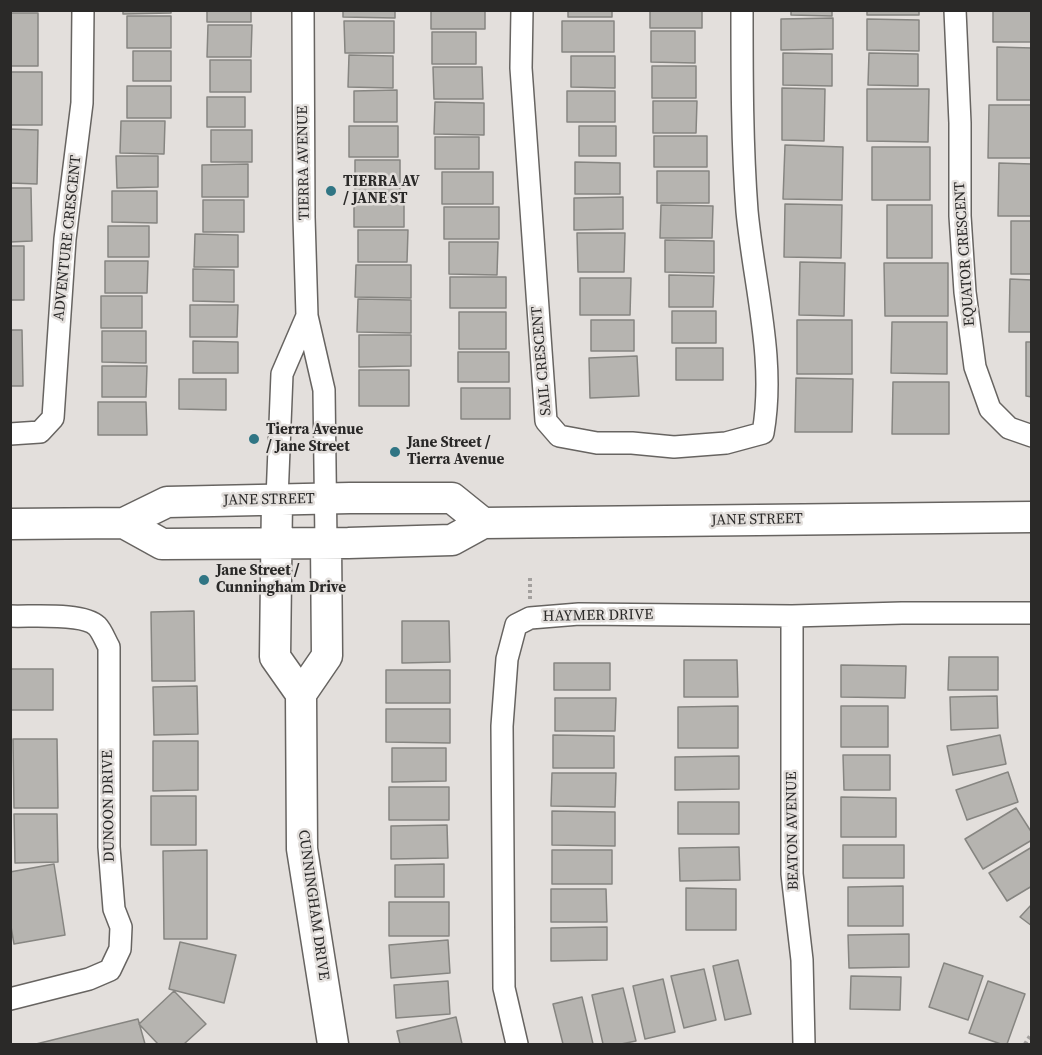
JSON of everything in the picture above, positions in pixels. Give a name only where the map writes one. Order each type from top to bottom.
[{"type":"main road","name":"JANE STREET","points":[[10,524],[124,523],[167,502],[326,498],[452,498],[483,523]]},
{"type":"main road","points":[[277,499],[275,657],[301,694],[327,656],[326,542]]},
{"type":"main road","name":"JANE STREET","points":[[124,523],[162,544],[452,540],[483,523],[1032,517]]},
{"type":"main road","name":"CUNNINGHAM DRIVE","points":[[301,694],[302,849],[333,1044]]},
{"type":"street","name":"ADVENTURE CRESCENT","points":[[10,434],[40,432],[52,418],[65,239],[82,103],[83,10]]},
{"type":"street","name":"TIERRA AVENUE","points":[[303,10],[304,217],[308,316],[324,390],[326,542]]},
{"type":"street","name":"SAIL CRESCENT","points":[[522,10],[521,68],[546,421],[559,436],[597,443],[632,442],[674,447],[726,443],[763,433],[768,408],[767,357],[756,290],[747,211],[742,113],[742,10]]},
{"type":"street","name":"EQUATOR CRESCENT","points":[[955,10],[960,123],[960,216],[975,368],[990,409],[1009,428],[1032,435]]},
{"type":"street","name":"TIERRA AVENUE","points":[[277,499],[282,374],[308,316]]},
{"type":"street","name":"HAYMER DRIVE","points":[[517,1044],[504,988],[502,726],[507,659],[516,625],[530,618],[579,614],[792,616],[1032,613]]},
{"type":"street","name":"DUNOON DRIVE","points":[[10,616],[69,617],[88,621],[96,625],[109,647],[109,847],[114,909],[121,927],[120,949],[110,970],[89,979],[10,999]]},
{"type":"street","name":"BEATON AVENUE","points":[[792,616],[792,874],[802,960],[804,1044]]},
{"type":"path","points":[[1025,1044],[1032,1033]]},
{"type":"building","points":[[123,10],[171,10],[171,13],[123,14]]},
{"type":"building","points":[[207,10],[251,10],[251,22],[207,22]]},
{"type":"building","points":[[343,10],[395,10],[395,18],[343,17]]},
{"type":"building","points":[[431,10],[485,10],[485,29],[431,29]]},
{"type":"building","points":[[568,10],[612,10],[612,17],[568,17]]},
{"type":"building","points":[[650,10],[702,10],[702,28],[650,28]]},
{"type":"building","points":[[791,10],[832,10],[832,16],[791,15]]},
{"type":"building","points":[[867,10],[919,10],[919,15],[867,15]]},
{"type":"building","points":[[993,10],[1032,10],[1032,42],[993,42]]},
{"type":"building","points":[[10,13],[38,13],[38,66],[10,66]]},
{"type":"building","points":[[127,16],[171,16],[171,48],[127,48]]},
{"type":"building","points":[[833,18],[833,49],[781,50],[781,19]]},
{"type":"building","points":[[867,19],[919,20],[919,51],[867,50]]},
{"type":"building","points":[[344,21],[394,21],[394,53],[345,53]]},
{"type":"building","points":[[562,21],[614,21],[614,52],[562,52]]},
{"type":"building","points":[[208,25],[252,25],[251,57],[207,57]]},
{"type":"building","points":[[651,31],[695,31],[695,63],[651,62]]},
{"type":"building","points":[[432,32],[476,32],[476,64],[432,64]]},
{"type":"building","points":[[997,47],[1032,48],[1032,100],[997,100]]},
{"type":"building","points":[[133,51],[171,51],[171,81],[133,81]]},
{"type":"building","points":[[783,53],[832,54],[832,86],[783,85]]},
{"type":"building","points":[[869,53],[918,54],[918,86],[868,85]]},
{"type":"building","points":[[349,55],[393,56],[393,88],[348,87]]},
{"type":"building","points":[[571,56],[615,56],[615,88],[571,87]]},
{"type":"building","points":[[210,60],[251,60],[251,92],[210,92]]},
{"type":"building","points":[[652,66],[696,66],[696,98],[652,98]]},
{"type":"building","points":[[433,67],[482,67],[483,99],[434,99]]},
{"type":"building","points":[[10,72],[42,72],[42,125],[10,125]]},
{"type":"building","points":[[127,86],[171,86],[171,118],[127,118]]},
{"type":"building","points":[[782,88],[825,89],[824,141],[782,140]]},
{"type":"building","points":[[867,89],[929,89],[928,142],[867,141]]},
{"type":"building","points":[[397,90],[397,122],[354,122],[354,91]]},
{"type":"building","points":[[567,91],[615,91],[615,122],[567,122]]},
{"type":"building","points":[[207,97],[245,97],[245,127],[207,127]]},
{"type":"building","points":[[653,101],[697,101],[696,133],[653,133]]},
{"type":"building","points":[[435,102],[484,103],[484,135],[434,134]]},
{"type":"building","points":[[989,105],[1032,105],[1032,158],[988,158]]},
{"type":"building","points":[[121,121],[165,121],[164,154],[120,153]]},
{"type":"building","points":[[349,126],[398,126],[398,157],[349,157]]},
{"type":"building","points":[[579,126],[616,126],[616,156],[579,156]]},
{"type":"building","points":[[10,129],[38,130],[37,184],[10,183]]},
{"type":"building","points":[[211,130],[252,130],[252,162],[211,162]]},
{"type":"building","points":[[654,136],[707,136],[707,167],[654,167]]},
{"type":"building","points":[[435,137],[479,137],[479,169],[435,169]]},
{"type":"building","points":[[785,145],[843,147],[842,200],[783,199]]},
{"type":"building","points":[[872,147],[930,147],[930,200],[872,200]]},
{"type":"building","points":[[116,156],[158,156],[158,187],[117,188]]},
{"type":"building","points":[[355,160],[400,160],[400,192],[355,193]]},
{"type":"building","points":[[575,162],[620,163],[620,194],[575,194]]},
{"type":"building","points":[[999,163],[1032,164],[1032,216],[998,216]]},
{"type":"building","points":[[248,164],[248,197],[202,197],[202,165]]},
{"type":"building","points":[[657,171],[709,171],[709,203],[657,203]]},
{"type":"building","points":[[442,172],[493,172],[493,204],[442,204]]},
{"type":"building","points":[[10,188],[31,188],[32,241],[10,242]]},
{"type":"building","points":[[112,191],[157,191],[157,223],[112,222]]},
{"type":"building","points":[[354,195],[404,195],[404,227],[354,227]]},
{"type":"building","points":[[623,197],[623,229],[574,230],[574,198]]},
{"type":"building","points":[[203,200],[244,200],[244,232],[203,232]]},
{"type":"building","points":[[785,204],[842,205],[841,258],[784,257]]},
{"type":"building","points":[[661,205],[713,206],[712,238],[660,238]]},
{"type":"building","points":[[887,205],[932,205],[932,258],[887,258]]},
{"type":"building","points":[[444,207],[499,207],[499,239],[444,239]]},
{"type":"building","points":[[1011,221],[1032,221],[1032,274],[1011,274]]},
{"type":"building","points":[[108,226],[149,226],[149,257],[108,257]]},
{"type":"building","points":[[358,230],[408,230],[407,262],[358,262]]},
{"type":"building","points":[[577,233],[625,233],[624,272],[578,272]]},
{"type":"building","points":[[195,234],[238,235],[238,267],[194,267]]},
{"type":"building","points":[[665,240],[714,241],[714,273],[665,272]]},
{"type":"building","points":[[449,242],[498,242],[497,275],[449,274]]},
{"type":"building","points":[[10,246],[24,246],[24,300],[10,300]]},
{"type":"building","points":[[105,261],[148,261],[147,293],[105,293]]},
{"type":"building","points":[[800,262],[845,263],[844,316],[799,315]]},
{"type":"building","points":[[884,263],[948,263],[948,316],[885,316]]},
{"type":"building","points":[[356,265],[411,265],[411,298],[355,297]]},
{"type":"building","points":[[193,269],[234,270],[234,302],[193,301]]},
{"type":"building","points":[[669,275],[714,276],[713,307],[669,307]]},
{"type":"building","points":[[450,277],[506,277],[506,308],[450,308]]},
{"type":"building","points":[[580,278],[631,278],[630,315],[580,315]]},
{"type":"building","points":[[1010,279],[1032,280],[1032,332],[1009,332]]},
{"type":"building","points":[[101,296],[142,296],[142,328],[101,328]]},
{"type":"building","points":[[358,299],[411,300],[411,333],[357,332]]},
{"type":"building","points":[[190,305],[238,305],[237,337],[190,337]]},
{"type":"building","points":[[672,311],[716,311],[716,343],[672,343]]},
{"type":"building","points":[[459,312],[506,312],[506,349],[459,349]]},
{"type":"building","points":[[591,320],[634,320],[634,351],[591,351]]},
{"type":"building","points":[[797,320],[852,320],[852,374],[797,374]]},
{"type":"building","points":[[892,322],[947,322],[947,374],[891,373]]},
{"type":"building","points":[[10,330],[22,330],[23,386],[10,386]]},
{"type":"building","points":[[102,331],[146,331],[146,363],[102,362]]},
{"type":"building","points":[[359,335],[411,335],[411,366],[359,367]]},
{"type":"building","points":[[193,341],[238,342],[238,373],[193,373]]},
{"type":"building","points":[[1026,342],[1032,342],[1032,397],[1026,396]]},
{"type":"building","points":[[676,348],[723,348],[723,380],[676,380]]},
{"type":"building","points":[[458,352],[509,352],[509,382],[458,382]]},
{"type":"building","points":[[637,356],[639,396],[590,398],[589,358]]},
{"type":"building","points":[[102,366],[147,366],[146,397],[102,397]]},
{"type":"building","points":[[359,370],[409,370],[409,406],[359,406]]},
{"type":"building","points":[[796,378],[853,379],[852,432],[795,432]]},
{"type":"building","points":[[179,379],[226,379],[226,410],[179,409]]},
{"type":"building","points":[[893,382],[949,382],[949,434],[892,434]]},
{"type":"building","points":[[461,388],[510,388],[510,419],[461,419]]},
{"type":"building","points":[[98,402],[146,402],[147,435],[98,435]]},
{"type":"building","points":[[194,611],[195,681],[152,681],[151,612]]},
{"type":"building","points":[[402,621],[449,621],[450,662],[402,663]]},
{"type":"building","points":[[949,657],[998,657],[998,690],[948,690]]},
{"type":"building","points":[[684,660],[737,660],[738,697],[684,697]]},
{"type":"building","points":[[554,663],[610,663],[610,690],[554,690]]},
{"type":"building","points":[[841,665],[906,666],[905,698],[841,697]]},
{"type":"building","points":[[10,669],[53,669],[53,710],[10,710]]},
{"type":"building","points":[[386,670],[450,670],[450,703],[386,703]]},
{"type":"building","points":[[197,686],[198,734],[154,735],[153,687]]},
{"type":"building","points":[[997,696],[998,728],[951,730],[950,697]]},
{"type":"building","points":[[555,698],[616,698],[615,731],[555,731]]},
{"type":"building","points":[[738,706],[738,748],[678,748],[678,707]]},
{"type":"building","points":[[841,706],[888,706],[888,747],[841,747]]},
{"type":"building","points":[[386,709],[450,709],[450,743],[386,742]]},
{"type":"building","points":[[553,735],[614,736],[614,768],[553,768]]},
{"type":"building","points":[[1000,735],[1006,764],[953,775],[947,746]]},
{"type":"building","points":[[13,739],[57,739],[58,808],[14,808]]},
{"type":"building","points":[[153,741],[198,741],[198,790],[153,791]]},
{"type":"building","points":[[392,748],[446,748],[446,781],[392,782]]},
{"type":"building","points":[[843,755],[890,755],[890,790],[844,790]]},
{"type":"building","points":[[739,756],[739,789],[675,790],[675,757]]},
{"type":"building","points":[[1008,772],[1018,802],[967,820],[956,790]]},
{"type":"building","points":[[552,773],[616,773],[615,807],[551,806]]},
{"type":"building","points":[[389,787],[449,787],[449,820],[389,820]]},
{"type":"building","points":[[151,796],[196,796],[196,845],[151,845]]},
{"type":"building","points":[[841,797],[896,798],[896,837],[841,837]]},
{"type":"building","points":[[678,802],[739,802],[739,834],[678,834]]},
{"type":"building","points":[[1016,808],[1032,833],[1032,840],[983,869],[965,839]]},
{"type":"building","points":[[552,811],[615,812],[615,846],[552,845]]},
{"type":"building","points":[[14,814],[57,814],[58,862],[15,863]]},
{"type":"building","points":[[447,825],[448,858],[391,859],[391,826]]},
{"type":"building","points":[[843,845],[904,845],[904,878],[843,878]]},
{"type":"building","points":[[739,847],[740,880],[680,881],[679,848]]},
{"type":"building","points":[[1032,847],[1032,886],[1007,901],[989,873]]},
{"type":"building","points":[[207,850],[207,939],[164,939],[163,851]]},
{"type":"building","points":[[552,850],[612,850],[612,884],[552,884]]},
{"type":"building","points":[[54,864],[65,935],[14,944],[10,921],[10,872]]},
{"type":"building","points":[[444,864],[444,897],[395,897],[395,865]]},
{"type":"building","points":[[903,886],[903,926],[848,926],[848,887]]},
{"type":"building","points":[[686,888],[736,889],[736,930],[686,930]]},
{"type":"building","points":[[551,889],[606,889],[607,922],[551,922]]},
{"type":"building","points":[[389,902],[449,902],[449,936],[389,936]]},
{"type":"building","points":[[1032,904],[1032,926],[1020,917]]},
{"type":"building","points":[[607,927],[607,960],[551,961],[551,928]]},
{"type":"building","points":[[909,934],[909,967],[849,968],[848,935]]},
{"type":"building","points":[[448,940],[450,973],[391,978],[389,945]]},
{"type":"building","points":[[180,942],[236,955],[224,1003],[169,989]]},
{"type":"building","points":[[738,960],[751,1014],[725,1020],[713,966]]},
{"type":"building","points":[[944,963],[983,976],[968,1020],[929,1007]]},
{"type":"building","points":[[704,969],[716,1020],[684,1028],[671,976]]},
{"type":"building","points":[[851,976],[901,977],[900,1010],[850,1009]]},
{"type":"building","points":[[663,979],[675,1032],[645,1039],[633,986]]},
{"type":"building","points":[[448,981],[450,1014],[396,1018],[394,985]]},
{"type":"building","points":[[988,981],[1025,994],[1007,1044],[969,1033]]},
{"type":"building","points":[[623,988],[636,1041],[603,1044],[592,995]]},
{"type":"building","points":[[174,991],[206,1024],[184,1044],[158,1044],[139,1024]]},
{"type":"building","points":[[582,997],[593,1044],[563,1044],[553,1004]]},
{"type":"building","points":[[456,1017],[462,1044],[400,1044],[397,1031]]},
{"type":"building","points":[[138,1019],[145,1044],[36,1044]]},
{"type":"place","name":"TIERRA AV / JANE ST","points":[[331,191]]},
{"type":"place","name":"Tierra Avenue / Jane Street","points":[[254,439]]},
{"type":"place","name":"Jane Street / Tierra Avenue","points":[[395,452]]},
{"type":"place","name":"Jane Street / Cunningham Drive","points":[[204,580]]}]
